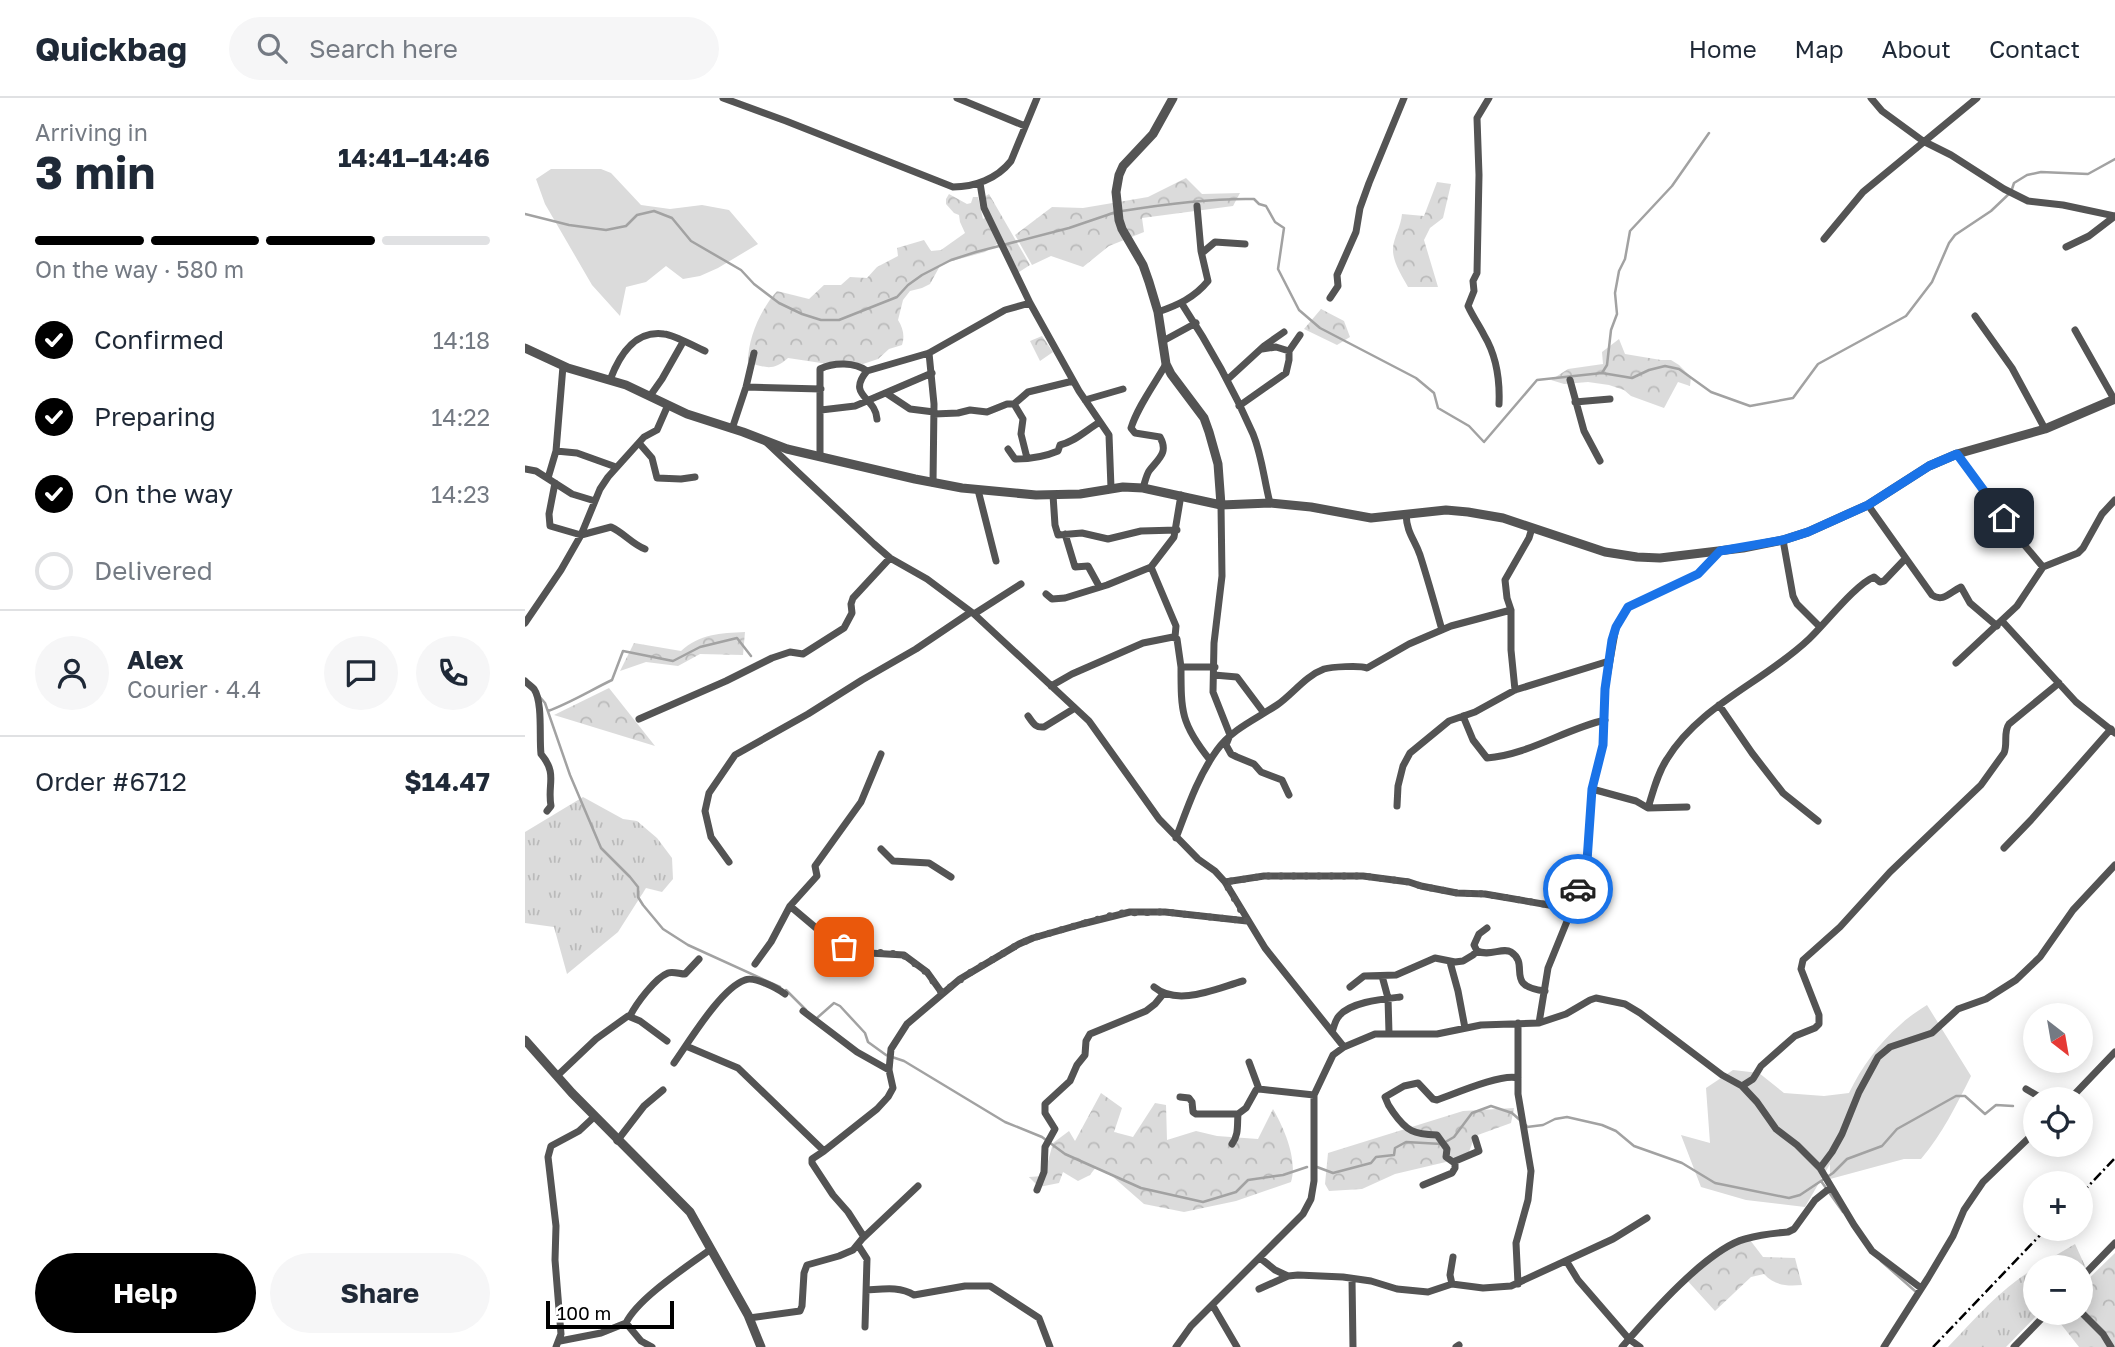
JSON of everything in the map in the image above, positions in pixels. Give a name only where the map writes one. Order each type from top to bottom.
[{"type":"street","points":[[723,98],[953,187],[968,187],[980,183],[1005,169],[1011,162],[1037,98]]},
{"type":"street","points":[[957,98],[1025,127]]},
{"type":"street","points":[[1173,98],[1153,134],[1118,174],[1116,192],[1119,220],[1143,265],[1158,312],[1166,364],[1204,418],[1216,451],[1221,483],[1222,576],[1216,623],[1213,692],[1230,735],[1226,745],[1231,754],[1254,764],[1261,772],[1282,780],[1289,795]]},
{"type":"street","points":[[1330,298],[1338,286],[1337,275],[1356,232],[1360,208],[1404,98]]},
{"type":"street","points":[[1489,98],[1477,118],[1477,273],[1468,306],[1493,352],[1499,383],[1499,404]]},
{"type":"street","points":[[1871,98],[1882,111],[1923,141],[2028,201],[2115,216]]},
{"type":"street","points":[[1824,239],[1863,192],[1977,98]]},
{"type":"street","points":[[980,183],[984,208],[1030,303],[1084,400],[1109,435],[1111,488]]},
{"type":"street","points":[[1158,312],[1182,304],[1199,292],[1208,281],[1197,206]]},
{"type":"street","points":[[2066,247],[2089,236],[2115,216]]},
{"type":"street","points":[[1202,253],[1215,243],[1245,244]]},
{"type":"street","points":[[877,419],[875,407],[867,401],[859,388],[867,370],[929,353],[1005,310],[1030,303]]},
{"type":"street","points":[[1182,304],[1196,323],[1227,380],[1255,441],[1265,473],[1270,503]]},
{"type":"street","points":[[1975,316],[2011,368],[2045,429]]},
{"type":"street","points":[[1163,341],[1196,323]]},
{"type":"street","points":[[525,348],[563,366],[625,385],[687,414],[766,441],[820,457],[933,483],[1015,495],[1080,494],[1111,488],[1143,488],[1221,505],[1270,503],[1311,507],[1362,518],[1445,510],[1468,512],[1503,518],[1605,552],[1660,558],[1783,540],[1808,532],[1868,505],[1929,466],[1957,454],[2045,429],[2114,399],[2075,330]]},
{"type":"street","points":[[1227,380],[1284,331]]},
{"type":"street","points":[[610,380],[619,358],[639,338],[648,334],[664,334],[705,351]]},
{"type":"street","points":[[1238,406],[1286,373],[1289,351],[1300,335]]},
{"type":"street","points":[[649,396],[683,342]]},
{"type":"street","points":[[1258,351],[1271,346],[1289,351]]},
{"type":"street","points":[[732,429],[754,353]]},
{"type":"street","points":[[929,353],[934,413],[933,483]]},
{"type":"street","points":[[1143,488],[1148,473],[1163,456],[1164,449],[1160,437],[1135,432],[1131,428],[1136,413],[1166,364]]},
{"type":"street","points":[[820,457],[820,370],[825,366],[857,365],[867,370]]},
{"type":"street","points":[[563,366],[549,523],[554,528],[581,534],[611,527],[633,544],[645,549]]},
{"type":"street","points":[[821,410],[843,408],[867,401],[932,373]]},
{"type":"street","points":[[1570,380],[1584,431],[1601,461]]},
{"type":"street","points":[[1014,404],[1028,392],[1073,381]]},
{"type":"street","points":[[746,387],[821,389]]},
{"type":"street","points":[[1084,400],[1123,389]]},
{"type":"street","points":[[886,393],[910,409],[934,413],[970,410],[987,412],[1002,405],[1014,404]]},
{"type":"street","points":[[1575,402],[1610,400]]},
{"type":"street","points":[[1014,404],[1023,419],[1021,434],[1027,458]]},
{"type":"street","points":[[525,623],[561,570],[581,534],[600,489],[639,443],[657,430],[668,405]]},
{"type":"street","points":[[1007,449],[1013,458],[1055,453],[1060,445],[1075,440],[1081,433],[1100,422]]},
{"type":"street","points":[[766,441],[890,558],[927,579],[972,613],[1089,722],[1159,819],[1225,882],[1265,948],[1344,1047]]},
{"type":"street","points":[[639,443],[652,458],[657,478],[695,477]]},
{"type":"street","points":[[556,451],[577,453],[616,467]]},
{"type":"street","points":[[1957,454],[2016,535],[2043,567]]},
{"type":"street","points":[[525,469],[536,471],[572,494],[595,501]]},
{"type":"street","points":[[978,490],[996,561]]},
{"type":"street","points":[[1053,495],[1058,534],[1082,533],[1108,539],[1141,531],[1177,530]]},
{"type":"street","points":[[1046,594],[1058,599],[1151,567],[1173,541],[1181,495]]},
{"type":"street","points":[[1957,663],[2017,606],[2043,567],[2078,553],[2083,548],[2102,514],[2115,500]]},
{"type":"street","points":[[1868,505],[1932,595],[1937,599],[1942,598],[1961,587],[1970,603],[2000,623],[2076,702],[2113,731],[2004,848]]},
{"type":"street","points":[[1406,513],[1407,525],[1442,630]]},
{"type":"street","points":[[1515,690],[1511,610],[1506,580],[1532,528]]},
{"type":"street","points":[[1065,534],[1075,567],[1088,566],[1099,586]]},
{"type":"street","points":[[1783,540],[1793,596],[1797,604],[1820,627]]},
{"type":"street","points":[[1539,1023],[1548,968],[1572,909],[1587,861],[1592,789],[1603,745],[1605,689],[1616,627],[1628,607],[1698,574],[1720,551]]},
{"type":"street","points":[[639,719],[772,658],[790,652],[803,653],[831,637],[849,621],[852,598],[890,558]]},
{"type":"street","points":[[1648,808],[1667,758],[1699,722],[1785,660],[1869,579],[1874,577],[1880,582],[1884,581],[1905,559]]},
{"type":"street","points":[[1151,567],[1176,626],[1184,722],[1210,760]]},
{"type":"street","points":[[729,862],[711,837],[705,811],[709,793],[735,755],[809,714],[1021,584]]},
{"type":"street","points":[[525,607],[536,606]]},
{"type":"street","points":[[1176,838],[1210,760],[1230,735],[1278,705],[1311,677],[1326,668],[1367,668],[1442,630],[1511,610]]},
{"type":"street","points":[[1051,686],[1143,643],[1175,637]]},
{"type":"street","points":[[1397,806],[1398,786],[1403,766],[1410,753],[1443,725],[1515,690],[1609,661]]},
{"type":"street","points":[[1181,667],[1237,677],[1264,713]]},
{"type":"street","points":[[525,681],[536,695],[541,719],[541,754],[552,771],[551,806],[547,811]]},
{"type":"street","points":[[1742,1086],[1753,1079],[1761,1066],[1795,1036],[1819,1024],[1819,1014],[1801,969],[1803,960],[1840,928],[1890,872],[1981,785],[2004,754],[2009,724],[2059,683]]},
{"type":"street","points":[[1719,705],[1783,793],[1818,821]]},
{"type":"street","points":[[1028,716],[1038,728],[1044,727],[1075,708]]},
{"type":"street","points":[[1463,716],[1473,740],[1487,758],[1518,751],[1605,720]]},
{"type":"street","points":[[755,964],[771,942],[790,906],[817,876],[815,866],[860,802],[881,754]]},
{"type":"street","points":[[1592,789],[1636,801],[1648,808],[1687,807]]},
{"type":"street","points":[[881,849],[893,861],[926,863],[951,877]]},
{"type":"street","points":[[1820,1168],[1842,1134],[1859,1092],[1878,1057],[1890,1047],[1932,1033],[1958,1009],[1986,999],[2016,981],[2040,957],[2073,910],[2115,865]]},
{"type":"street","points":[[1225,882],[1264,876],[1363,876],[1409,882],[1457,893],[1485,894],[1572,909]]},
{"type":"street","points":[[790,906],[822,933],[852,952],[904,955],[926,972],[942,993]]},
{"type":"street","points":[[864,1237],[811,1163],[812,1159],[877,1109],[888,1097],[893,1082],[889,1070],[893,1044],[907,1024],[942,993],[971,972],[1019,944],[1119,913],[1165,912],[1247,921]]},
{"type":"street","points":[[1487,928],[1479,934],[1474,945],[1477,951],[1483,954],[1507,950],[1517,961],[1521,982],[1526,987],[1545,991]]},
{"type":"street","points":[[1350,987],[1364,976],[1405,973],[1435,958],[1450,962],[1469,958],[1477,951]]},
{"type":"street","points":[[557,1076],[596,1039],[630,1016],[659,979],[669,972],[685,974],[698,959]]},
{"type":"street","points":[[1450,962],[1465,1028]]},
{"type":"street","points":[[1382,976],[1388,998],[1389,1033]]},
{"type":"street","points":[[674,1063],[724,996],[745,980],[754,980],[778,988],[785,994]]},
{"type":"street","points":[[1154,987],[1177,996],[1243,981]]},
{"type":"street","points":[[1037,1190],[1044,1172],[1045,1147],[1055,1129],[1045,1113],[1045,1104],[1070,1081],[1084,1055],[1087,1038],[1095,1031],[1150,1008],[1164,993]]},
{"type":"street","points":[[1332,1032],[1339,1016],[1344,1012],[1369,1001],[1400,997]]},
{"type":"street","points":[[1176,1347],[1191,1326],[1303,1214],[1311,1199],[1314,1181],[1314,1095],[1333,1055],[1344,1047],[1374,1034],[1437,1034],[1465,1028],[1539,1023],[1566,1014],[1597,998],[1614,1001],[1640,1013],[1723,1075],[1742,1086],[1776,1129],[1820,1168],[1872,1251],[1921,1288]]},
{"type":"street","points":[[803,1011],[857,1052],[889,1070]]},
{"type":"street","points":[[630,1016],[667,1041]]},
{"type":"street","points":[[1518,1023],[1518,1094],[1531,1179],[1516,1243],[1518,1283]]},
{"type":"street","points":[[525,1040],[617,1141],[690,1212],[749,1318],[761,1347]]},
{"type":"street","points":[[686,1046],[738,1068],[824,1151]]},
{"type":"street","points":[[2081,1087],[2115,1052]]},
{"type":"street","points":[[1248,1062],[1259,1089]]},
{"type":"street","points":[[1455,1162],[1447,1157],[1447,1149],[1436,1134],[1425,1135],[1407,1129],[1387,1104],[1385,1097],[1418,1083],[1437,1100],[1462,1089],[1509,1076],[1518,1078]]},
{"type":"street","points":[[1259,1089],[1314,1095]]},
{"type":"street","points":[[1180,1097],[1189,1098],[1196,1114],[1238,1114],[1246,1108],[1259,1089]]},
{"type":"street","points":[[617,1141],[644,1106],[663,1090]]},
{"type":"street","points":[[1232,1144],[1236,1139],[1238,1114]]},
{"type":"street","points":[[594,1116],[579,1131],[551,1146],[548,1157],[556,1226],[555,1260],[561,1334],[558,1344],[601,1334],[626,1323],[657,1291],[711,1249]]},
{"type":"street","points":[[1455,1162],[1479,1151],[1475,1138]]},
{"type":"street","points":[[1884,1347],[1983,1182],[2023,1144]]},
{"type":"street","points":[[1423,1185],[1452,1172],[1455,1162]]},
{"type":"street","points":[[749,1318],[799,1312],[807,1265],[847,1254],[918,1186]]},
{"type":"street","points":[[1622,1347],[1657,1307],[1706,1262],[1743,1239],[1789,1232],[1815,1200],[1831,1188]]},
{"type":"street","points":[[1259,1289],[1288,1276],[1332,1276],[1397,1289],[1428,1292],[1452,1284],[1493,1288],[1518,1283],[1567,1262],[1647,1218]]},
{"type":"street","points":[[2093,1266],[2115,1243]]},
{"type":"street","points":[[858,1245],[867,1259],[865,1327]]},
{"type":"street","points":[[1452,1284],[1450,1275],[1453,1257]]},
{"type":"street","points":[[1260,1258],[1288,1276]]},
{"type":"street","points":[[1567,1262],[1578,1280],[1629,1339],[1640,1347]]},
{"type":"street","points":[[1352,1279],[1353,1347]]},
{"type":"street","points":[[867,1290],[899,1289],[914,1295],[965,1286],[990,1286],[1039,1318],[1050,1347]]},
{"type":"street","points":[[1213,1306],[1237,1347]]},
{"type":"street","points":[[626,1323],[641,1341],[652,1347]]},
{"type":"street","points":[[2093,1324],[2111,1347]]},
{"type":"street","points":[[2014,1347],[2035,1325]]},
{"type":"green space","points":[[551,169],[601,169],[611,173],[641,205],[670,209],[702,205],[729,210],[758,244],[700,276],[683,279],[666,266],[646,282],[626,287],[620,316],[592,285],[545,204],[536,179]]},
{"type":"green space","points":[[1186,178],[1202,194],[1240,193],[1233,206],[1142,218],[1144,232],[1109,246],[1083,267],[1051,256],[1032,265],[1015,235],[1052,207],[1083,208],[1148,197]]},
{"type":"green space","points":[[1437,182],[1451,184],[1443,218],[1430,228],[1424,240],[1438,287],[1408,287],[1394,258],[1393,248],[1402,214],[1424,216]]},
{"type":"green space","points":[[949,194],[967,204],[971,203],[973,197],[978,197],[983,219],[988,216],[984,197],[989,194],[1030,265],[1016,274],[997,244],[985,252],[941,264],[930,284],[910,291],[903,300],[898,320],[903,332],[902,345],[889,349],[878,359],[863,364],[828,364],[788,358],[769,367],[748,362],[750,343],[757,324],[777,291],[809,299],[824,285],[841,285],[850,277],[867,278],[877,267],[898,256],[897,248],[924,240],[931,251],[941,250],[965,233],[959,215],[946,204]]},
{"type":"green space","points":[[1321,309],[1344,321],[1350,337],[1337,345],[1304,329]]},
{"type":"green space","points":[[1042,336],[1053,352],[1040,361],[1030,341]]},
{"type":"green space","points":[[1619,339],[1625,354],[1671,360],[1679,365],[1691,377],[1690,386],[1678,382],[1664,408],[1609,385],[1588,382],[1564,384],[1551,380],[1568,369],[1603,364],[1602,352]]},
{"type":"green space","points":[[745,632],[743,655],[700,654],[678,666],[646,662],[620,671],[634,643],[681,651],[703,638]]},
{"type":"green space","points":[[609,688],[655,746],[554,715]]},
{"type":"green space","points":[[583,797],[623,819],[637,821],[657,838],[672,858],[673,879],[662,892],[646,888],[618,932],[567,974],[554,927],[525,923],[525,832]]},
{"type":"green space","points":[[1927,1005],[1971,1076],[1942,1130],[1921,1159],[1904,1159],[1830,1179],[1830,1164],[1805,1207],[1746,1200],[1701,1187],[1681,1135],[1710,1143],[1706,1088],[1733,1070],[1759,1073],[1784,1093],[1824,1096],[1849,1093],[1865,1065],[1885,1040],[1906,1019]]},
{"type":"green space","points":[[1101,1093],[1122,1108],[1114,1132],[1133,1137],[1155,1103],[1166,1105],[1167,1140],[1196,1131],[1217,1136],[1258,1139],[1273,1109],[1291,1154],[1291,1182],[1236,1201],[1184,1212],[1144,1204],[1112,1176],[1096,1167],[1090,1175],[1078,1181],[1063,1172],[1059,1183],[1039,1187],[1029,1177],[1044,1176],[1053,1143],[1069,1131],[1075,1141]]},
{"type":"green space","points":[[1514,1108],[1511,1123],[1475,1136],[1467,1157],[1395,1174],[1362,1189],[1329,1191],[1325,1184],[1328,1153],[1463,1111]]},
{"type":"green space","points":[[1750,1240],[1763,1257],[1795,1258],[1802,1285],[1781,1284],[1764,1274],[1751,1277],[1715,1311],[1685,1278],[1718,1251]]},
{"type":"green space","points":[[2075,1244],[2080,1255],[2056,1255]]},
{"type":"green space","points":[[2115,1253],[2115,1347],[2079,1347],[2062,1325],[2093,1325],[2093,1274]]},
{"type":"green space","points":[[2023,1276],[2023,1325],[2027,1325],[2006,1347],[1948,1347],[1978,1315]]},
{"type":"waterway","points":[[1602,373],[1607,365],[1611,330],[1617,314],[1615,293],[1630,231],[1672,186],[1709,133]]},
{"type":"waterway","points":[[1122,211],[1221,199],[1254,199],[1266,206],[1275,222],[1284,228],[1278,269],[1299,310],[1320,328],[1416,378],[1434,393],[1438,408],[1469,426],[1484,442],[1537,380],[1602,373],[1632,378],[1665,366],[1679,369],[1711,392],[1750,406],[1793,398],[1818,364],[1906,316],[1932,282],[1955,235],[1991,211],[2011,192],[2014,183],[2027,175],[2041,172],[2088,174],[2115,159]]},
{"type":"waterway","points":[[525,214],[569,225],[606,230],[626,226],[637,215],[654,211],[672,218],[691,241],[741,270],[779,303],[821,320],[839,320],[897,297],[922,275],[951,260],[1069,228],[1116,212]]},
{"type":"waterway","points":[[548,711],[612,680],[623,651],[673,661],[700,647],[737,638],[751,656]]},
{"type":"waterway","points":[[539,696],[545,703],[570,775],[601,848],[638,887],[638,897],[643,905],[663,929],[688,945],[780,987]]},
{"type":"waterway","points":[[786,990],[806,1010]]},
{"type":"waterway","points":[[817,1018],[834,1003],[840,1006],[865,1033],[868,1042],[886,1055],[904,1061],[1005,1122],[1042,1137],[1065,1154],[1141,1188],[1203,1202],[1236,1192],[1248,1180],[1283,1175],[1307,1167]]},
{"type":"waterway","points":[[1526,1125],[1543,1125],[1567,1117],[1602,1125],[1616,1131],[1634,1146],[1682,1163],[1715,1183],[1789,1198],[1800,1195],[1833,1173],[1847,1159],[1882,1146],[1897,1129],[1956,1096],[1965,1096],[1985,1114],[1996,1105],[2013,1106]]},
{"type":"waterway","points":[[1317,1167],[1333,1173],[1371,1163],[1376,1157],[1394,1155],[1395,1148],[1406,1142],[1442,1144],[1454,1137],[1472,1113],[1491,1106],[1512,1113],[1521,1121]]},
{"type":"waterway","points":[[1821,1181],[1843,1212]]},
{"type":"waterway","points":[[1881,1261],[1915,1291]]},
{"type":"railway","points":[[2093,1181],[2115,1158]]},
{"type":"railway","points":[[1933,1347],[2035,1241]]},
{"type":"way so far","points":[[844,947],[857,953],[902,954],[926,972],[942,993],[960,979],[1019,944],[1119,913],[1165,912],[1247,921],[1225,882],[1247,877],[1363,876],[1409,882],[1457,893],[1485,894],[1572,909],[1578,889]]},
{"type":"route","points":[[1578,889],[1587,861],[1592,789],[1603,745],[1605,689],[1612,640],[1621,616],[1628,607],[1698,574],[1720,551],[1783,540],[1808,532],[1878,500],[1929,466],[1957,454],[2004,518]]}]
